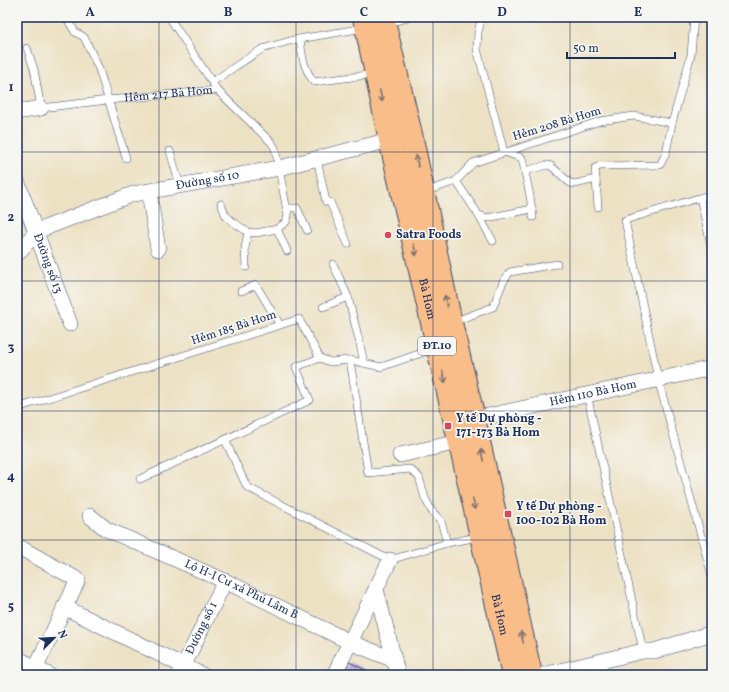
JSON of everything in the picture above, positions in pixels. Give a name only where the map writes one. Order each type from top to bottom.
[{"type":"main road","name":"Bà Hom","points":[[374,21],[376,74],[390,140],[513,675]]},
{"type":"main road","name":"Bà Hom","points":[[374,21],[411,134],[451,322],[474,418],[531,675]]},
{"type":"street","name":"Hẻm 217 Bà Hom","points":[[17,112],[41,108]]},
{"type":"street","name":"Đường số 10","points":[[17,254],[37,232],[133,194],[279,168],[411,134]]},
{"type":"street","name":"Đường số 13","points":[[17,181],[70,324]]},
{"type":"street","points":[[149,192],[158,249]]},
{"type":"street","name":"Hẻm 110 Bà Hom","points":[[474,418],[712,368]]},
{"type":"street","points":[[400,455],[459,442]]},
{"type":"street","name":"Lô H-I Cư xá Phú Lâm B","points":[[90,516],[106,529],[225,581],[350,642],[394,660]]},
{"type":"street","points":[[17,546],[78,580],[64,607],[39,673],[17,658]]},
{"type":"street","points":[[334,675],[390,560]]},
{"type":"street","name":"Đường số 1","points":[[181,670],[225,581]]},
{"type":"street","points":[[376,589],[398,675]]},
{"type":"street","points":[[64,607],[181,670],[202,675]]},
{"type":"street","points":[[543,675],[643,651],[654,651],[712,633]]},
{"type":"lane","points":[[66,17],[75,32],[84,37],[99,69],[126,158]]},
{"type":"lane","points":[[169,17],[212,82]]},
{"type":"lane","name":"Hẻm 217 Bà Hom","points":[[41,108],[217,90],[212,82],[262,49],[374,21],[411,17]]},
{"type":"lane","points":[[482,17],[478,32],[477,48],[504,152],[522,158],[533,217]]},
{"type":"lane","points":[[598,207],[595,168],[600,166],[660,165],[666,153],[672,123],[691,55],[694,17]]},
{"type":"lane","points":[[300,39],[303,62],[308,74],[314,82],[376,74]]},
{"type":"lane","points":[[27,48],[34,69],[41,108]]},
{"type":"lane","points":[[217,90],[271,142],[275,148],[288,216],[286,222],[277,229],[256,233],[248,232],[226,216],[221,204]]},
{"type":"lane","name":"Hẻm 208 Bà Hom","points":[[423,193],[456,181],[473,162],[600,121],[634,116],[672,123]]},
{"type":"lane","points":[[170,151],[180,186]]},
{"type":"lane","points":[[317,158],[326,202],[330,202],[348,244]]},
{"type":"lane","points":[[525,171],[547,165],[552,166],[570,183],[575,184],[596,179]]},
{"type":"lane","points":[[456,181],[479,215],[493,241]]},
{"type":"lane","points":[[712,194],[626,220],[658,379],[712,576]]},
{"type":"lane","points":[[700,198],[712,249]]},
{"type":"lane","points":[[287,208],[297,208],[307,230]]},
{"type":"lane","points":[[479,215],[487,218],[532,209]]},
{"type":"lane","points":[[277,229],[287,251]]},
{"type":"lane","points":[[246,267],[245,248],[248,232]]},
{"type":"lane","points":[[333,264],[348,297],[364,363]]},
{"type":"lane","points":[[451,322],[492,307],[503,282],[510,272],[557,264]]},
{"type":"lane","points":[[241,291],[256,285],[280,324]]},
{"type":"lane","points":[[323,307],[348,297]]},
{"type":"lane","name":"Hẻm 185 Bà Hom","points":[[17,408],[299,318],[320,358]]},
{"type":"lane","points":[[140,479],[310,400],[296,367],[320,358],[330,362],[350,360],[381,367],[438,348]]},
{"type":"lane","points":[[350,360],[368,473],[410,469],[419,477],[425,498],[431,510],[441,520],[447,543]]},
{"type":"lane","points":[[587,394],[643,651]]},
{"type":"lane","points":[[225,440],[247,488],[390,560],[447,543],[481,536]]},
{"type":"building","points":[[349,662],[366,670],[364,675],[343,675]]},
{"type":"place","name":"Satra Foods","points":[[388,235]]},
{"type":"place","name":"Y tế Dự phòng - 171-173 Bà Hom","points":[[448,426]]},
{"type":"place","name":"Y tế Dự phòng - 100-102 Bà Hom","points":[[508,514]]}]
